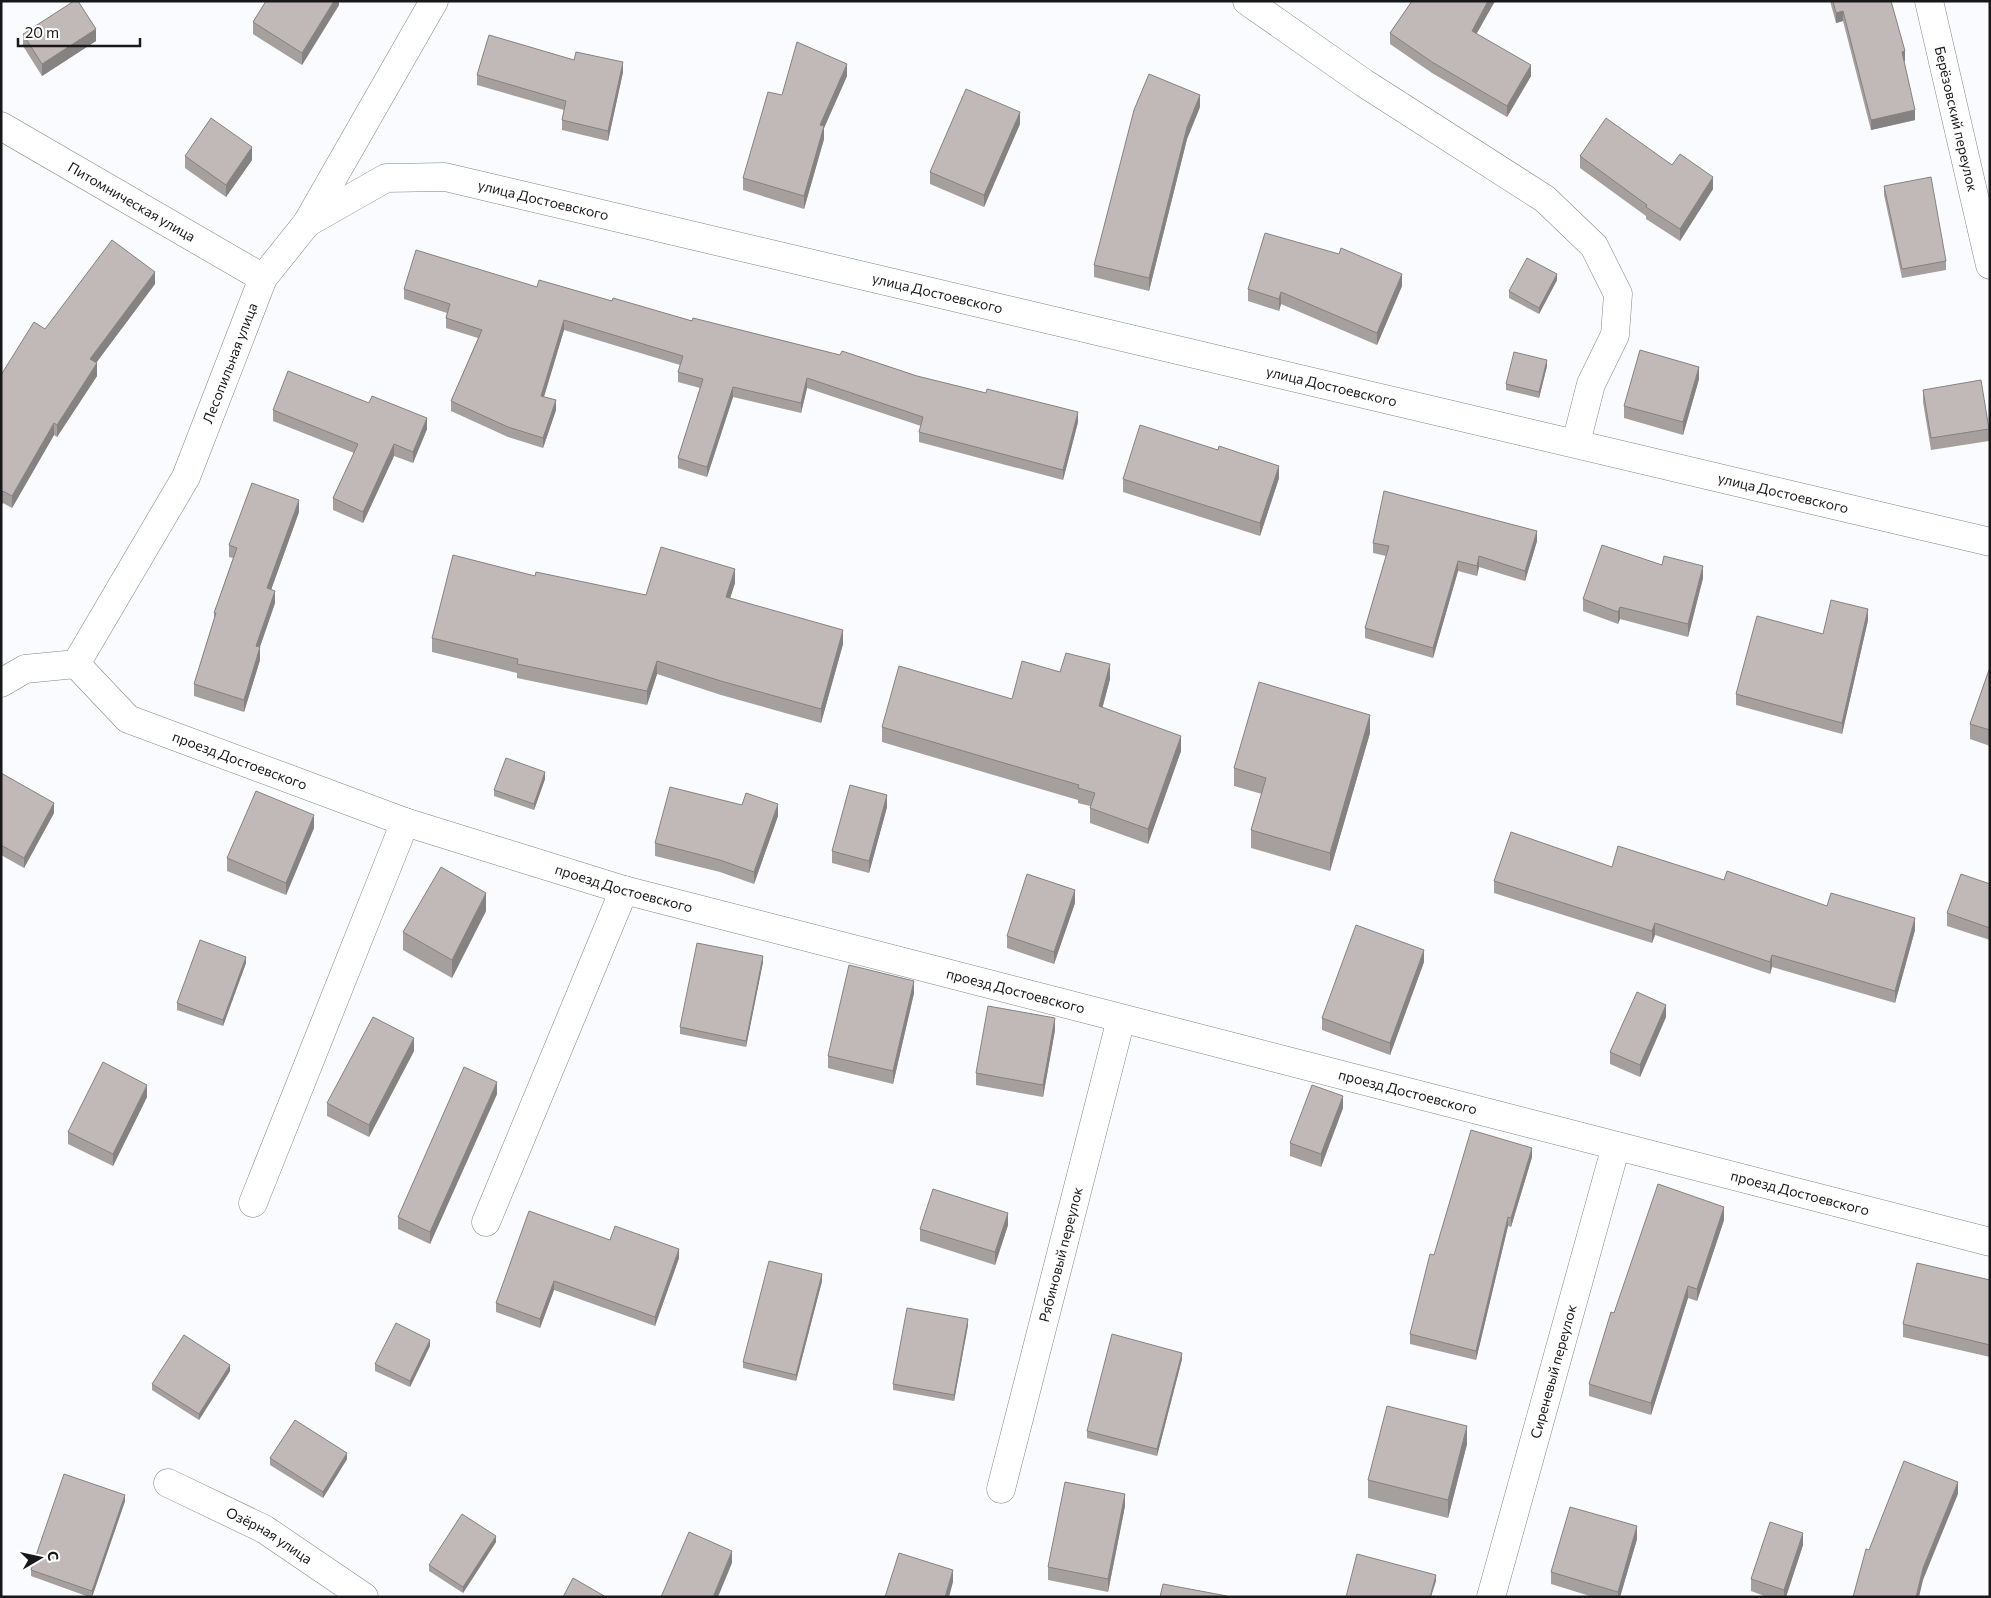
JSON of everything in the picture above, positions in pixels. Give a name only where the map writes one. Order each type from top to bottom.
[{"type":"street","name":"Лесопильная улица","points":[[76,664],[186,477],[263,278],[307,223],[434,1]]},
{"type":"street","points":[[1247,1],[1364,83],[1545,199],[1594,246],[1618,294],[1615,335],[1591,384],[1576,443]]},
{"type":"street","name":"Берёзовский переулок","points":[[1929,1],[1990,265]]},
{"type":"street","name":"Питомническая улица","points":[[1,126],[263,278]]},
{"type":"street","name":"улица Достоевского","points":[[307,223],[386,178],[444,177],[1990,542]]},
{"type":"street","points":[[1,683],[26,669],[76,664]]},
{"type":"street","name":"проезд Достоевского","points":[[76,664],[128,720],[405,822],[624,890],[1990,1242]]},
{"type":"street","points":[[253,1203],[405,822]]},
{"type":"street","points":[[486,1222],[624,890]]},
{"type":"street","name":"Рябиновый переулок","points":[[1001,1489],[1121,1019]]},
{"type":"street","name":"Сиреневый переулок","points":[[1491,1597],[1616,1146]]},
{"type":"street","name":"Озёрная улица","points":[[168,1483],[264,1529],[364,1597]]},
{"type":"building","points":[[74,1],[78,1],[96,29],[42,64],[23,34]]},
{"type":"building","points":[[266,1],[334,1],[302,53],[253,22]]},
{"type":"building","points":[[1412,1],[1488,1],[1472,31],[1531,65],[1507,106],[1432,62],[1390,33]]},
{"type":"building","points":[[1833,1],[1891,1],[1905,51],[1902,52],[1915,110],[1871,120],[1843,11],[1836,13]]},
{"type":"building","points":[[489,35],[574,60],[576,52],[623,62],[608,131],[562,120],[566,101],[477,75]]},
{"type":"building","points":[[797,42],[847,64],[820,125],[824,126],[804,196],[743,178],[768,92],[782,95]]},
{"type":"building","points":[[1149,74],[1200,95],[1187,127],[1149,278],[1094,265],[1134,110]]},
{"type":"building","points":[[966,89],[1020,112],[984,195],[930,172]]},
{"type":"building","points":[[211,118],[252,147],[226,185],[185,156]]},
{"type":"building","points":[[1606,118],[1672,165],[1680,154],[1713,177],[1680,229],[1646,207],[1647,205],[1580,156]]},
{"type":"building","points":[[1931,177],[1946,261],[1902,269],[1884,186]]},
{"type":"building","points":[[1265,233],[1339,254],[1341,248],[1402,274],[1377,333],[1281,292],[1279,299],[1248,289]]},
{"type":"building","points":[[112,240],[155,272],[90,359],[97,363],[57,425],[54,423],[12,496],[3,491],[1,493],[1,375],[34,322],[45,329]]},
{"type":"building","points":[[416,250],[537,287],[539,280],[612,301],[613,298],[692,321],[693,318],[840,355],[842,351],[917,376],[986,393],[987,389],[1078,412],[1063,470],[919,432],[923,417],[807,378],[801,403],[733,387],[707,467],[678,458],[703,379],[678,372],[683,356],[564,320],[541,396],[556,400],[543,438],[508,427],[451,401],[482,330],[446,318],[450,304],[404,289]]},
{"type":"building","points":[[1527,258],[1557,274],[1539,308],[1509,291]]},
{"type":"building","points":[[1640,350],[1699,367],[1683,422],[1624,406]]},
{"type":"building","points":[[1514,352],[1547,360],[1539,392],[1506,384]]},
{"type":"building","points":[[288,371],[369,403],[372,396],[427,418],[413,452],[394,444],[363,512],[333,498],[358,444],[273,410]]},
{"type":"building","points":[[1981,380],[1989,429],[1931,438],[1923,390]]},
{"type":"building","points":[[1140,425],[1218,450],[1219,446],[1279,466],[1260,523],[1123,479]]},
{"type":"building","points":[[252,483],[299,500],[267,588],[275,591],[256,646],[260,647],[244,700],[194,684],[216,613],[214,613],[237,548],[229,545]]},
{"type":"building","points":[[1384,491],[1537,531],[1525,571],[1479,556],[1477,566],[1458,561],[1433,648],[1365,628],[1389,546],[1373,543]]},
{"type":"building","points":[[1602,545],[1662,565],[1664,556],[1703,566],[1688,624],[1620,607],[1618,612],[1583,599]]},
{"type":"building","points":[[661,547],[735,569],[726,597],[843,630],[821,709],[657,661],[647,691],[517,664],[518,659],[432,638],[453,555],[535,576],[536,572],[646,595]]},
{"type":"building","points":[[1831,600],[1868,609],[1842,723],[1736,694],[1757,616],[1823,634]]},
{"type":"building","points":[[1066,653],[1110,664],[1099,706],[1181,736],[1148,829],[1090,808],[1095,793],[1078,788],[1079,785],[882,727],[899,666],[1012,699],[1022,661],[1060,672]]},
{"type":"building","points":[[1990,667],[1990,730],[1970,724]]},
{"type":"building","points":[[1259,682],[1370,715],[1330,853],[1251,830],[1266,778],[1234,768]]},
{"type":"building","points":[[506,758],[545,772],[534,804],[494,790]]},
{"type":"building","points":[[1,773],[54,803],[24,858],[1,845]]},
{"type":"building","points":[[850,785],[887,795],[869,861],[832,851]]},
{"type":"building","points":[[670,787],[742,805],[746,793],[778,804],[754,872],[720,860],[655,843]]},
{"type":"building","points":[[256,791],[314,815],[286,883],[227,858]]},
{"type":"building","points":[[1511,832],[1612,867],[1618,846],[1724,880],[1727,871],[1827,906],[1831,893],[1915,918],[1895,991],[1772,955],[1770,962],[1655,923],[1652,931],[1494,881]]},
{"type":"building","points":[[441,867],[486,893],[452,960],[403,932]]},
{"type":"building","points":[[1027,874],[1075,890],[1054,952],[1007,936]]},
{"type":"building","points":[[1961,874],[1990,884],[1990,928],[1947,913]]},
{"type":"building","points":[[1356,925],[1424,950],[1390,1043],[1322,1018]]},
{"type":"building","points":[[200,940],[246,957],[223,1020],[177,1003]]},
{"type":"building","points":[[697,943],[763,956],[746,1041],[680,1027]]},
{"type":"building","points":[[849,965],[914,981],[893,1071],[828,1056]]},
{"type":"building","points":[[1637,992],[1666,1005],[1640,1065],[1610,1052]]},
{"type":"building","points":[[988,1006],[1055,1018],[1043,1085],[976,1073]]},
{"type":"building","points":[[373,1017],[414,1038],[369,1125],[327,1103]]},
{"type":"building","points":[[103,1062],[147,1085],[113,1154],[68,1132]]},
{"type":"building","points":[[464,1067],[497,1082],[430,1232],[398,1217]]},
{"type":"building","points":[[1312,1085],[1343,1096],[1321,1154],[1290,1143]]},
{"type":"building","points":[[1471,1130],[1532,1148],[1511,1218],[1508,1217],[1476,1351],[1410,1334],[1430,1254],[1434,1255]]},
{"type":"building","points":[[1658,1184],[1724,1207],[1697,1289],[1688,1286],[1651,1403],[1589,1384],[1611,1312],[1614,1313]]},
{"type":"building","points":[[933,1189],[1008,1213],[995,1252],[920,1229]]},
{"type":"building","points":[[529,1211],[610,1240],[615,1226],[679,1249],[655,1317],[554,1281],[540,1319],[496,1303]]},
{"type":"building","points":[[769,1261],[822,1274],[796,1375],[743,1362]]},
{"type":"building","points":[[1917,1263],[1990,1280],[1990,1345],[1903,1324]]},
{"type":"building","points":[[907,1308],[968,1319],[954,1395],[893,1384]]},
{"type":"building","points":[[396,1323],[430,1340],[410,1381],[375,1364]]},
{"type":"building","points":[[1112,1334],[1182,1353],[1157,1449],[1087,1431]]},
{"type":"building","points":[[184,1335],[230,1365],[199,1414],[152,1384]]},
{"type":"building","points":[[1387,1406],[1467,1426],[1448,1500],[1368,1480]]},
{"type":"building","points":[[295,1420],[347,1453],[323,1492],[270,1458]]},
{"type":"building","points":[[1904,1461],[1958,1482],[1923,1568],[1916,1597],[1853,1597],[1866,1549],[1869,1550]]},
{"type":"building","points":[[64,1474],[125,1495],[92,1591],[31,1570]]},
{"type":"building","points":[[1065,1482],[1125,1494],[1108,1579],[1048,1567]]},
{"type":"building","points":[[1570,1507],[1637,1526],[1618,1592],[1551,1572]]},
{"type":"building","points":[[462,1514],[496,1536],[463,1587],[429,1565]]},
{"type":"building","points":[[1770,1522],[1803,1533],[1784,1590],[1751,1579]]},
{"type":"building","points":[[689,1532],[732,1551],[713,1597],[661,1597]]},
{"type":"building","points":[[899,1553],[953,1570],[945,1597],[885,1597]]},
{"type":"building","points":[[1357,1554],[1436,1575],[1430,1597],[1346,1597]]},
{"type":"building","points":[[573,1578],[606,1597],[563,1597]]},
{"type":"building","points":[[1163,1584],[1227,1596],[1227,1597],[1160,1597]]}]
